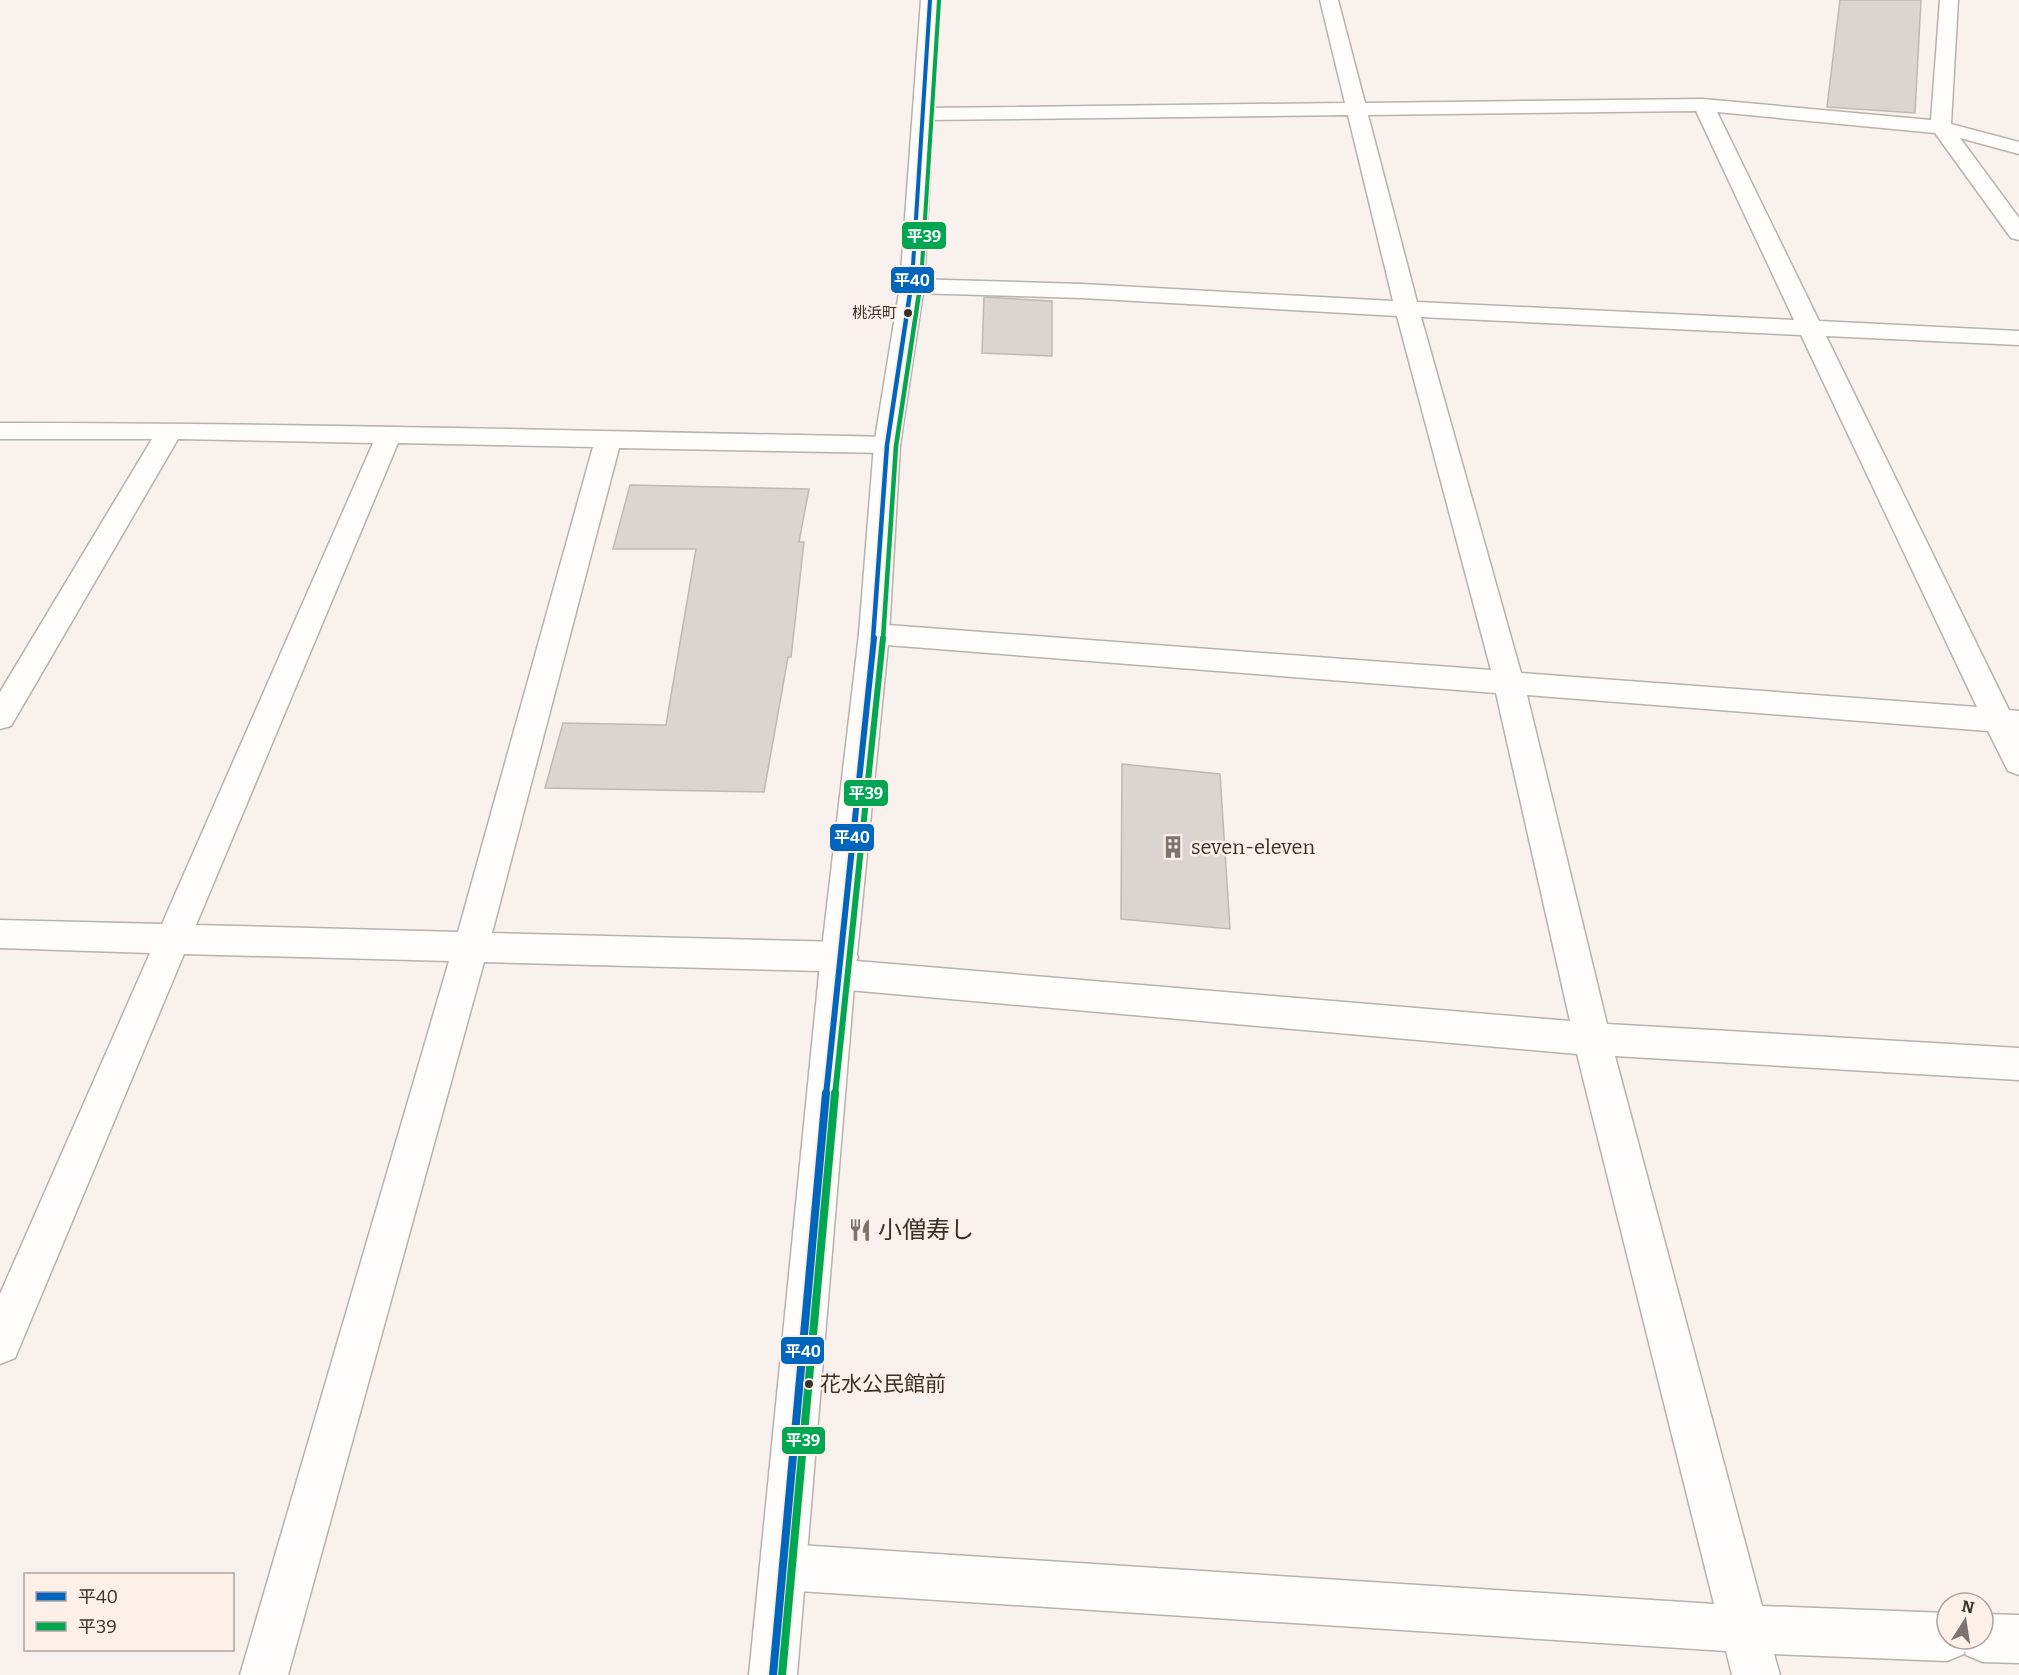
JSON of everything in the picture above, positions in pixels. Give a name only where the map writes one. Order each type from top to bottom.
[{"type":"street","points":[[773,1675],[839,966],[874,634],[887,446],[912,286],[930,0]]},
{"type":"street","points":[[1329,0],[1407,309],[1509,683],[1592,1039],[1742,1629],[1756,1675]]},
{"type":"street","points":[[1949,0],[1941,127],[2019,233]]},
{"type":"street","points":[[924,114],[1702,105],[1941,127],[2019,148]]},
{"type":"street","points":[[1702,105],[1810,328],[2009,721],[2019,763]]},
{"type":"street","points":[[912,286],[1082,291],[2019,338]]},
{"type":"street","points":[[0,431],[170,431],[887,446]]},
{"type":"street","points":[[0,718],[170,431]]},
{"type":"street","points":[[0,1343],[389,435]]},
{"type":"street","points":[[264,1675],[471,946],[608,439]]},
{"type":"street","points":[[874,634],[2009,721]]},
{"type":"street","points":[[0,934],[471,946],[839,966],[1592,1039],[2019,1064]]},
{"type":"street","points":[[783,1567],[1742,1629],[1935,1636]]},
{"type":"street","points":[[1995,1638],[2019,1639]]},
{"type":"building","points":[[1840,0],[1921,0],[1915,113],[1827,107]]},
{"type":"building","points":[[984,297],[1052,301],[1052,356],[982,353]]},
{"type":"building","points":[[630,485],[809,489],[799,542],[804,542],[791,657],[788,657],[764,792],[545,788],[563,723],[666,725],[696,549],[613,549]]},
{"type":"building","name":"seven-eleven","points":[[1122,764],[1220,774],[1230,929],[1121,919]]},
{"type":"transit line","name":"平40","points":[[773,1675],[837,974],[874,634],[887,445],[912,286],[930,0]]},
{"type":"transit line","name":"平39","points":[[782,1675],[846,975],[883,635],[896,446],[921,287],[939,1]]},
{"type":"place","name":"桃浜町","points":[[908,313]]},
{"type":"place","name":"seven-eleven","points":[[1173,847]]},
{"type":"place","name":"小僧寿し","points":[[860,1230]]},
{"type":"place","name":"花水公民館前","points":[[809,1384]]}]
